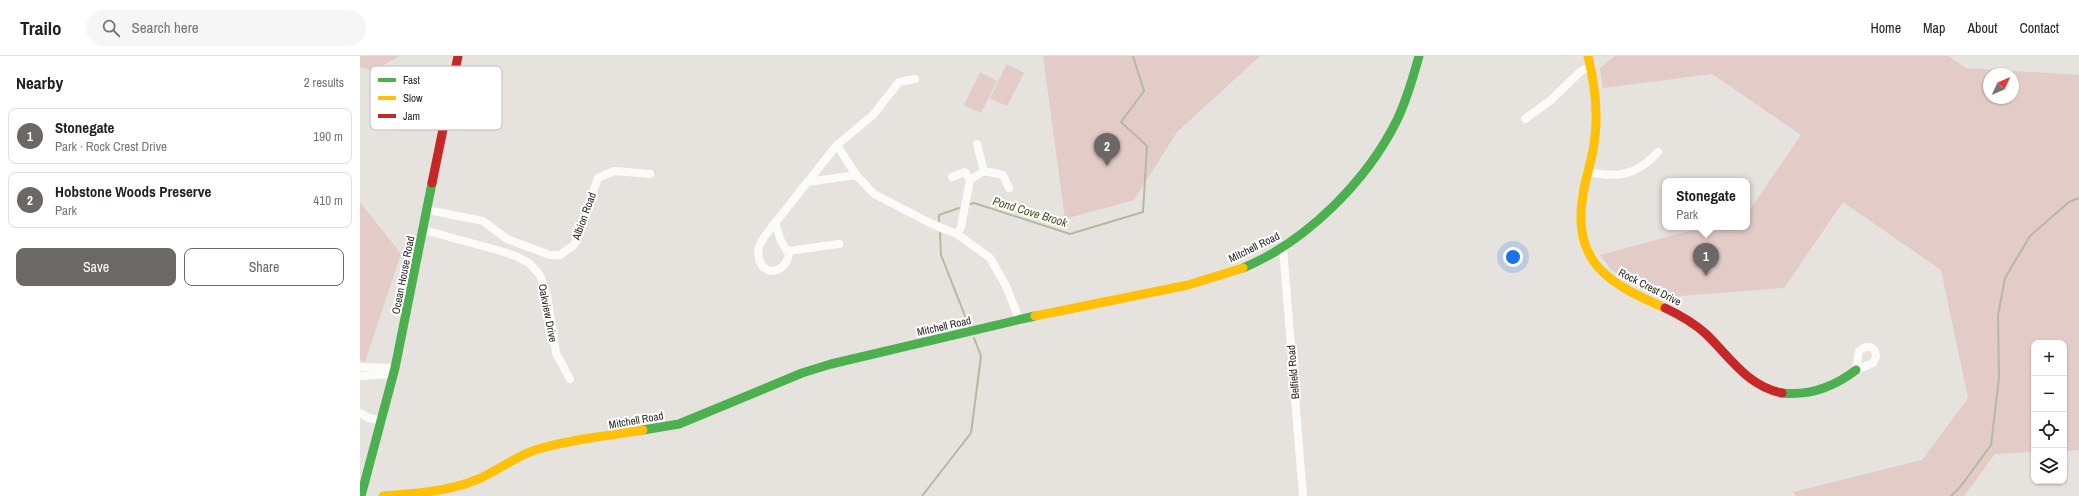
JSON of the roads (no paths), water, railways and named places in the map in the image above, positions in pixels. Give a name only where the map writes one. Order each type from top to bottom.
[{"type":"street","name":"Ocean House Road","points":[[456,66],[458,56]]},
{"type":"street","name":"Mitchell Road","points":[[383,496],[434,492],[462,486],[535,450],[557,444],[679,424],[802,373],[831,364],[1105,300],[1204,281],[1254,263],[1283,248],[1306,232],[1325,216],[1377,154],[1398,119],[1419,56]]},
{"type":"street","name":"Rock Crest Drive","points":[[1588,56],[1595,90],[1596,124],[1594,145],[1580,202],[1580,224],[1584,243],[1593,260],[1609,279],[1641,298],[1676,313],[1696,326],[1714,342],[1737,369],[1751,381],[1762,387],[1781,393],[1809,393],[1831,387],[1845,379],[1856,370]]},
{"type":"street","points":[[1524,119],[1551,100],[1581,71],[1590,66]]},
{"type":"street","points":[[774,223],[781,241],[788,251],[786,262],[778,270],[770,271],[763,267],[760,263],[757,253],[758,247],[774,223],[837,145],[873,115],[899,82],[915,80]]},
{"type":"street","name":"Ocean House Road","points":[[361,496],[394,371],[444,130]]},
{"type":"street","points":[[978,144],[984,171]]},
{"type":"street","points":[[837,145],[856,175],[874,194],[932,224],[957,234],[990,258],[1006,286],[1020,321]]},
{"type":"street","points":[[1587,172],[1610,176],[1623,174],[1644,165],[1658,152]]},
{"type":"street","name":"Albion Road","points":[[428,210],[483,221],[507,239],[550,255],[560,255],[574,245],[598,178],[614,171],[650,174]]},
{"type":"street","points":[[970,180],[984,171],[1003,175],[1009,188]]},
{"type":"street","points":[[952,177],[965,172],[970,180],[961,227],[957,234]]},
{"type":"street","points":[[807,182],[856,175]]},
{"type":"street","name":"Oakview Drive","points":[[424,230],[497,250],[516,256],[529,263],[540,275],[547,295],[556,353],[570,379]]},
{"type":"street","points":[[788,251],[840,244]]},
{"type":"street","name":"Belfield Road","points":[[1283,248],[1303,496]]},
{"type":"street","points":[[360,367],[394,371]]},
{"type":"street","points":[[360,376],[394,371]]},
{"type":"street","points":[[360,413],[369,418],[382,421]]},
{"type":"waterway","name":"Pond Cove Brook","points":[[970,204],[974,203],[1070,234],[1143,212],[1147,146],[1121,122],[1144,91],[1133,56]]},
{"type":"waterway","points":[[1951,496],[1961,486],[1991,445],[1999,378],[1998,315],[2005,278],[2030,236],[2069,202],[2079,198]]},
{"type":"waterway","name":"Pond Cove Brook","points":[[939,221],[939,215],[959,208]]},
{"type":"waterway","name":"Pond Cove Brook","points":[[940,233],[941,255],[969,326]]},
{"type":"waterway","name":"Pond Cove Brook","points":[[922,496],[971,433],[981,356],[974,338]]},
{"type":"place","name":"Hobstone Woods Preserve","points":[[1107,166]]},
{"type":"place","name":"Stonegate","points":[[1706,276]]}]
